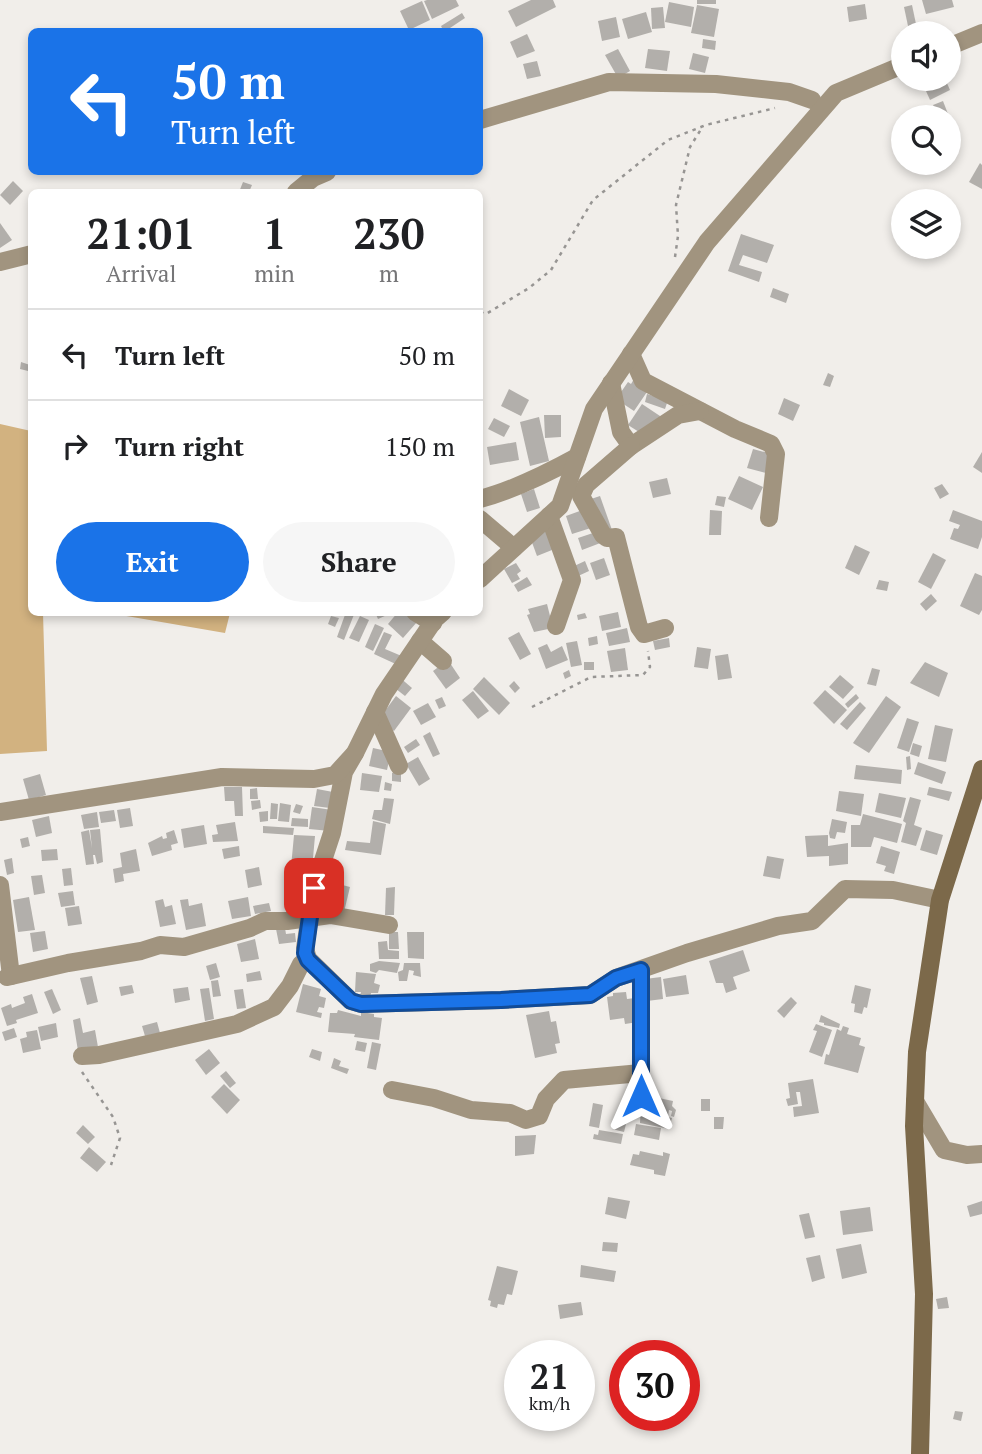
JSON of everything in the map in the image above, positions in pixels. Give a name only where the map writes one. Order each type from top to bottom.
[{"type":"main road","points":[[920,1454],[924,1294],[914,1126],[917,1052],[940,900],[982,769]]},
{"type":"street","points":[[961,42],[982,33]]},
{"type":"street","points":[[483,576],[555,510],[594,409],[707,242],[836,93],[891,70]]},
{"type":"street","points":[[483,119],[609,82],[716,84],[789,92],[812,100]]},
{"type":"street","points":[[300,189],[320,175]]},
{"type":"street","points":[[0,262],[28,255]]},
{"type":"street","points":[[631,354],[643,381],[735,429],[771,444],[776,453],[769,518]]},
{"type":"street","points":[[611,383],[621,432],[631,446]]},
{"type":"street","points":[[665,628],[645,634],[639,627],[615,537],[607,538],[603,535],[581,496],[586,485],[631,446],[678,415],[700,411]]},
{"type":"street","points":[[483,498],[500,494],[577,457]]},
{"type":"street","points":[[555,510],[583,499]]},
{"type":"street","points":[[555,510],[572,580],[561,625]]},
{"type":"street","points":[[483,522],[514,548]]},
{"type":"street","points":[[438,618],[384,694],[344,772],[332,833],[314,888],[305,948],[308,960],[351,1001],[361,1004],[590,995],[616,978],[778,926],[812,920],[845,889],[893,890],[940,900]]},
{"type":"street","points":[[420,641],[443,661]]},
{"type":"street","points":[[375,712],[399,766]]},
{"type":"street","points":[[0,813],[66,800],[222,777],[314,779],[335,775],[355,753]]},
{"type":"street","points":[[0,885],[9,976],[160,945],[184,947],[265,921],[330,915],[389,925]]},
{"type":"street","points":[[82,1056],[111,1053],[237,1024],[274,1007],[290,986],[301,964],[308,960]]},
{"type":"street","points":[[641,970],[641,1096]]},
{"type":"street","points":[[393,1090],[434,1098],[471,1110],[510,1113],[526,1120],[540,1116],[546,1099],[564,1080],[641,1073]]},
{"type":"street","points":[[915,1101],[944,1150],[967,1155],[982,1154]]},
{"type":"path","points":[[483,313],[486,314],[528,288],[551,270],[593,200],[668,140],[703,126],[785,106]]},
{"type":"path","points":[[675,260],[678,236],[676,205],[691,146],[703,126]]},
{"type":"path","points":[[531,707],[592,677],[643,675],[650,667],[645,634]]},
{"type":"path","points":[[82,1056],[82,1072],[113,1117],[120,1138],[111,1165]]},
{"type":"shaded area","points":[[0,424],[28,430],[28,616],[43,616],[47,751],[0,754]]},
{"type":"shaded area","points":[[126,616],[229,616],[225,633]]},
{"type":"building","points":[[456,0],[459,6],[432,19],[424,1]]},
{"type":"building","points":[[531,0],[553,0],[556,7],[516,27],[508,11]]},
{"type":"building","points":[[697,0],[716,0],[716,4],[697,4]]},
{"type":"building","points":[[922,0],[952,0],[954,7],[926,14]]},
{"type":"building","points":[[422,1],[430,20],[408,28],[400,11]]},
{"type":"building","points":[[669,2],[694,7],[691,27],[665,22]]},
{"type":"building","points":[[865,4],[867,19],[849,22],[847,7]]},
{"type":"building","points":[[697,5],[719,9],[714,37],[691,33]]},
{"type":"building","points":[[912,5],[915,21],[907,21],[904,7]]},
{"type":"building","points":[[663,7],[665,28],[652,29],[651,8]]},
{"type":"building","points":[[646,12],[652,32],[628,39],[622,19]]},
{"type":"building","points":[[462,13],[465,18],[450,28],[441,26]]},
{"type":"building","points":[[616,17],[620,37],[602,41],[598,21]]},
{"type":"building","points":[[527,34],[535,51],[517,58],[510,42]]},
{"type":"building","points":[[703,39],[716,41],[715,50],[702,48]]},
{"type":"building","points":[[618,49],[630,71],[618,78],[605,55]]},
{"type":"building","points":[[648,49],[670,51],[667,71],[645,68]]},
{"type":"building","points":[[693,53],[709,57],[705,73],[689,69]]},
{"type":"building","points":[[537,61],[541,76],[527,79],[523,64]]},
{"type":"building","points":[[926,91],[948,91],[930,100]]},
{"type":"building","points":[[980,163],[982,165],[982,189],[969,182]]},
{"type":"building","points":[[13,181],[23,191],[10,205],[0,195]]},
{"type":"building","points":[[243,182],[252,185],[250,189],[240,189]]},
{"type":"building","points":[[0,223],[12,240],[0,248]]},
{"type":"building","points":[[741,234],[774,245],[767,263],[743,255],[739,265],[762,272],[759,282],[728,271]]},
{"type":"building","points":[[773,288],[789,294],[786,303],[770,297]]},
{"type":"building","points":[[21,362],[28,364],[28,371],[20,369]]},
{"type":"building","points":[[828,373],[834,376],[830,387],[823,385]]},
{"type":"building","points":[[634,379],[649,389],[634,411],[619,401],[619,395],[628,382],[631,384]]},
{"type":"building","points":[[509,389],[529,400],[521,416],[501,406]]},
{"type":"building","points":[[647,394],[668,400],[665,409],[645,402]]},
{"type":"building","points":[[784,398],[800,405],[793,421],[778,414]]},
{"type":"building","points":[[642,404],[663,418],[650,439],[628,425]]},
{"type":"building","points":[[544,415],[561,415],[561,437],[545,438]]},
{"type":"building","points":[[539,417],[549,461],[530,466],[520,422]]},
{"type":"building","points":[[494,418],[510,426],[504,437],[488,429]]},
{"type":"building","points":[[516,442],[519,460],[490,465],[487,447]]},
{"type":"building","points":[[753,449],[772,454],[766,473],[747,468]]},
{"type":"building","points":[[982,452],[982,473],[973,467]]},
{"type":"building","points":[[739,476],[763,487],[752,510],[728,499]]},
{"type":"building","points":[[667,478],[671,494],[653,498],[649,482]]},
{"type":"building","points":[[942,484],[949,494],[940,499],[934,488]]},
{"type":"building","points":[[534,489],[540,508],[527,512],[521,494]]},
{"type":"building","points":[[600,496],[612,530],[602,533],[588,500]]},
{"type":"building","points":[[717,496],[726,497],[724,507],[715,505]]},
{"type":"building","points":[[588,508],[594,527],[572,534],[566,516]]},
{"type":"building","points":[[710,510],[722,511],[721,535],[709,535]]},
{"type":"building","points":[[953,510],[982,521],[982,537],[978,549],[950,539],[954,528],[958,529],[960,525],[949,521]]},
{"type":"building","points":[[549,529],[557,548],[537,556],[530,537]]},
{"type":"building","points":[[599,531],[603,542],[582,550],[578,538]]},
{"type":"building","points":[[855,545],[870,552],[859,575],[845,568]]},
{"type":"building","points":[[933,553],[946,560],[931,589],[918,582]]},
{"type":"building","points":[[604,558],[610,575],[596,580],[590,563]]},
{"type":"building","points":[[585,561],[589,571],[576,577],[572,567]]},
{"type":"building","points":[[516,563],[521,571],[517,574],[520,579],[512,583],[504,569]]},
{"type":"building","points":[[975,573],[982,576],[982,610],[979,615],[960,606]]},
{"type":"building","points":[[527,577],[532,585],[518,592],[514,585]]},
{"type":"building","points":[[879,580],[889,582],[887,591],[876,589]]},
{"type":"building","points":[[931,594],[937,601],[926,611],[920,604]]},
{"type":"building","points":[[547,604],[553,628],[534,632],[527,615],[530,614],[528,609]]},
{"type":"building","points":[[618,612],[621,627],[602,631],[599,616]]},
{"type":"building","points":[[585,613],[587,618],[578,620],[577,615]]},
{"type":"building","points":[[331,616],[339,618],[335,627],[328,624]]},
{"type":"building","points":[[345,616],[353,616],[344,640],[337,637]]},
{"type":"building","points":[[360,616],[369,620],[359,642],[349,638]]},
{"type":"building","points":[[395,616],[411,616],[417,622],[403,638],[388,624]]},
{"type":"building","points":[[375,624],[384,628],[373,651],[365,647]]},
{"type":"building","points":[[627,628],[630,642],[609,646],[606,633]]},
{"type":"building","points":[[384,632],[392,635],[385,649],[404,657],[400,666],[374,654]]},
{"type":"building","points":[[519,632],[531,654],[520,660],[508,638]]},
{"type":"building","points":[[597,636],[598,644],[589,646],[588,638]]},
{"type":"building","points":[[669,638],[670,647],[655,650],[653,641]]},
{"type":"building","points":[[577,641],[582,665],[571,667],[566,643]]},
{"type":"building","points":[[547,644],[551,652],[562,646],[568,660],[546,669],[538,648]]},
{"type":"building","points":[[697,647],[711,649],[708,669],[694,667]]},
{"type":"building","points":[[625,648],[628,670],[611,672],[607,651]]},
{"type":"building","points":[[728,654],[732,678],[718,680],[715,656]]},
{"type":"building","points":[[448,660],[460,678],[446,689],[433,671]]},
{"type":"building","points":[[584,662],[594,662],[594,670],[584,670]]},
{"type":"building","points":[[925,662],[948,673],[939,697],[910,683]]},
{"type":"building","points":[[872,668],[880,670],[876,686],[867,684]]},
{"type":"building","points":[[569,670],[571,676],[565,679],[563,673]]},
{"type":"building","points":[[840,675],[854,687],[843,699],[829,687]]},
{"type":"building","points":[[398,676],[412,688],[405,696],[391,685]]},
{"type":"building","points":[[484,677],[510,703],[499,715],[473,689]]},
{"type":"building","points":[[514,681],[520,688],[515,693],[509,686]]},
{"type":"building","points":[[825,690],[847,710],[834,724],[813,703]]},
{"type":"building","points":[[473,691],[489,711],[478,719],[462,700]]},
{"type":"building","points":[[856,694],[859,698],[848,708],[845,704]]},
{"type":"building","points":[[396,696],[411,708],[394,731],[379,719]]},
{"type":"building","points":[[886,696],[901,707],[869,753],[853,743]]},
{"type":"building","points":[[442,697],[446,706],[439,709],[435,700]]},
{"type":"building","points":[[860,702],[866,708],[847,730],[840,724]]},
{"type":"building","points":[[428,703],[436,717],[421,725],[413,711]]},
{"type":"building","points":[[907,718],[919,722],[909,752],[897,748]]},
{"type":"building","points":[[935,725],[953,729],[946,762],[928,759]]},
{"type":"building","points":[[430,732],[440,754],[433,757],[423,736]]},
{"type":"building","points":[[416,739],[420,745],[408,753],[404,747]]},
{"type":"building","points":[[913,743],[922,746],[919,757],[910,754]]},
{"type":"building","points":[[373,748],[391,752],[387,770],[369,766]]},
{"type":"building","points":[[910,756],[911,769],[907,770],[906,757]]},
{"type":"building","points":[[418,757],[430,779],[419,786],[406,764]]},
{"type":"building","points":[[918,762],[946,772],[942,784],[914,774]]},
{"type":"building","points":[[856,765],[902,770],[901,784],[854,779]]},
{"type":"building","points":[[362,773],[382,776],[379,792],[360,790]]},
{"type":"building","points":[[392,773],[401,773],[401,782],[392,781]]},
{"type":"building","points":[[40,774],[46,795],[29,800],[23,779]]},
{"type":"building","points":[[385,782],[392,784],[391,791],[384,790]]},
{"type":"building","points":[[224,787],[242,787],[243,816],[235,816],[234,801],[225,801]]},
{"type":"building","points":[[929,787],[952,792],[949,801],[927,795]]},
{"type":"building","points":[[257,788],[258,799],[250,799],[250,789]]},
{"type":"building","points":[[317,789],[333,792],[330,808],[314,806]]},
{"type":"building","points":[[839,791],[864,794],[861,816],[836,811]]},
{"type":"building","points":[[879,793],[906,798],[901,818],[875,812]]},
{"type":"building","points":[[910,797],[921,800],[914,825],[922,828],[916,846],[901,842],[906,823],[903,821]]},
{"type":"building","points":[[384,798],[394,799],[390,824],[372,819],[374,810],[382,810]]},
{"type":"building","points":[[260,800],[261,808],[252,810],[251,801]]},
{"type":"building","points":[[271,803],[278,804],[277,819],[270,819]]},
{"type":"building","points":[[280,803],[291,805],[289,822],[278,821]]},
{"type":"building","points":[[296,804],[303,806],[300,814],[293,812]]},
{"type":"building","points":[[312,807],[332,810],[330,831],[309,829]]},
{"type":"building","points":[[130,808],[133,826],[120,828],[117,810]]},
{"type":"building","points":[[114,810],[116,821],[101,823],[99,812]]},
{"type":"building","points":[[268,811],[268,821],[260,822],[259,812]]},
{"type":"building","points":[[97,812],[99,827],[84,829],[81,815]]},
{"type":"building","points":[[863,814],[902,824],[897,843],[874,837],[871,847],[851,847],[851,825],[860,825]]},
{"type":"building","points":[[49,816],[52,833],[36,837],[32,820]]},
{"type":"building","points":[[292,818],[308,819],[308,827],[291,826]]},
{"type":"building","points":[[832,819],[847,822],[845,833],[837,832],[835,839],[830,838],[829,833]]},
{"type":"building","points":[[373,821],[386,824],[381,855],[345,850],[347,841],[370,843]]},
{"type":"building","points":[[235,822],[238,841],[213,842],[212,835],[218,834],[216,825]]},
{"type":"building","points":[[204,825],[207,844],[184,848],[181,829]]},
{"type":"building","points":[[263,826],[294,828],[293,835],[263,833]]},
{"type":"building","points":[[100,829],[103,862],[97,864],[93,855],[94,864],[86,865],[81,832],[89,830],[92,848],[90,830]]},
{"type":"building","points":[[174,830],[178,843],[171,845],[172,850],[152,856],[148,843],[162,836],[163,839],[167,838],[166,833]]},
{"type":"building","points":[[926,830],[943,835],[937,855],[920,850]]},
{"type":"building","points":[[294,835],[315,836],[310,891],[289,889]]},
{"type":"building","points":[[828,835],[828,846],[848,843],[848,864],[829,866],[829,856],[807,857],[805,836]]},
{"type":"building","points":[[28,837],[30,846],[22,848],[20,839]]},
{"type":"building","points":[[239,846],[240,856],[224,859],[222,849]]},
{"type":"building","points":[[881,846],[900,852],[894,874],[884,871],[886,866],[876,863]]},
{"type":"building","points":[[57,849],[58,860],[42,861],[41,850]]},
{"type":"building","points":[[136,849],[140,871],[123,874],[124,881],[115,883],[113,869],[122,867],[120,853]]},
{"type":"building","points":[[767,856],[784,859],[780,879],[763,876]]},
{"type":"building","points":[[12,858],[14,873],[7,875],[4,860]]},
{"type":"building","points":[[259,867],[262,885],[248,888],[245,870]]},
{"type":"building","points":[[71,868],[73,885],[64,886],[62,869]]},
{"type":"building","points":[[42,875],[45,893],[34,895],[31,876]]},
{"type":"building","points":[[323,880],[350,887],[344,912],[319,905]]},
{"type":"building","points":[[395,887],[394,915],[385,915],[386,888]]},
{"type":"building","points":[[73,891],[75,905],[61,907],[58,893]]},
{"type":"building","points":[[29,897],[35,930],[18,932],[13,900]]},
{"type":"building","points":[[248,897],[251,916],[232,919],[228,901]]},
{"type":"building","points":[[307,898],[307,908],[291,909],[290,899]]},
{"type":"building","points":[[163,899],[165,907],[172,905],[176,924],[160,927],[155,901]]},
{"type":"building","points":[[188,899],[189,906],[202,903],[206,926],[186,930],[180,900]]},
{"type":"building","points":[[269,903],[271,911],[255,914],[253,906]]},
{"type":"building","points":[[79,906],[82,924],[68,926],[65,908]]},
{"type":"building","points":[[285,928],[286,934],[295,933],[296,942],[279,944],[276,929]]},
{"type":"building","points":[[45,931],[48,949],[33,952],[30,933]]},
{"type":"building","points":[[389,932],[398,932],[399,949],[389,949]]},
{"type":"building","points":[[407,932],[424,932],[424,959],[408,958]]},
{"type":"building","points":[[255,939],[259,959],[241,962],[237,944]]},
{"type":"building","points":[[387,941],[388,950],[399,951],[399,959],[379,959],[378,942]]},
{"type":"building","points":[[743,950],[750,971],[733,977],[737,989],[726,993],[723,983],[716,983],[709,961]]},
{"type":"building","points":[[379,961],[400,963],[397,973],[370,971],[370,964]]},
{"type":"building","points":[[216,963],[220,977],[210,980],[206,966]]},
{"type":"building","points":[[404,963],[420,963],[421,977],[413,975],[414,971],[409,970],[407,981],[399,981],[398,972],[403,970]]},
{"type":"building","points":[[260,971],[262,980],[247,982],[246,974]]},
{"type":"building","points":[[356,972],[376,974],[374,983],[380,985],[378,993],[371,993],[370,998],[360,996],[361,992],[355,992]]},
{"type":"building","points":[[686,975],[689,994],[666,997],[663,979]]},
{"type":"building","points":[[92,976],[98,1002],[87,1005],[80,978]]},
{"type":"building","points":[[661,977],[663,999],[647,1001],[645,979]]},
{"type":"building","points":[[218,980],[221,996],[213,997],[211,981]]},
{"type":"building","points":[[303,984],[321,989],[319,996],[326,998],[324,1008],[319,1007],[317,1012],[322,1013],[321,1018],[296,1012]]},
{"type":"building","points":[[132,985],[134,993],[121,996],[119,987]]},
{"type":"building","points":[[855,985],[871,989],[867,1008],[864,1007],[862,1014],[854,1012],[855,1004],[851,1003]]},
{"type":"building","points":[[188,987],[190,1000],[175,1003],[173,989]]},
{"type":"building","points":[[209,988],[214,1019],[205,1021],[200,989]]},
{"type":"building","points":[[52,989],[61,1010],[53,1014],[44,992]]},
{"type":"building","points":[[243,989],[246,1008],[237,1009],[234,990]]},
{"type":"building","points":[[626,992],[627,999],[635,998],[638,1022],[625,1024],[624,1018],[610,1020],[607,997],[613,996],[613,993]]},
{"type":"building","points":[[32,994],[38,1013],[7,1026],[1,1008],[11,1004],[12,1008],[25,1003],[23,997]]},
{"type":"building","points":[[791,997],[797,1003],[784,1018],[777,1011]]},
{"type":"building","points":[[338,1010],[361,1016],[361,1012],[374,1014],[374,1017],[382,1018],[379,1040],[354,1037],[355,1034],[328,1032],[330,1013],[337,1013]]},
{"type":"building","points":[[549,1011],[551,1022],[556,1021],[560,1043],[555,1044],[557,1053],[535,1058],[526,1015]]},
{"type":"building","points":[[821,1015],[840,1024],[839,1028],[819,1022]]},
{"type":"building","points":[[80,1018],[83,1033],[95,1030],[98,1047],[78,1051],[73,1020]]},
{"type":"building","points":[[157,1022],[160,1033],[145,1036],[142,1026]]},
{"type":"building","points":[[56,1023],[58,1037],[41,1041],[38,1027]]},
{"type":"building","points":[[816,1024],[832,1030],[822,1057],[809,1052],[817,1031],[813,1030]]},
{"type":"building","points":[[843,1026],[849,1028],[847,1034],[861,1038],[859,1045],[865,1047],[858,1073],[824,1064],[837,1029],[841,1031]]},
{"type":"building","points":[[14,1028],[17,1037],[5,1041],[2,1032]]},
{"type":"building","points":[[37,1030],[41,1049],[23,1053],[20,1039],[27,1037],[26,1032]]},
{"type":"building","points":[[357,1041],[367,1043],[365,1052],[355,1050]]},
{"type":"building","points":[[372,1042],[381,1044],[376,1070],[367,1068]]},
{"type":"building","points":[[209,1049],[220,1063],[206,1075],[195,1060]]},
{"type":"building","points":[[312,1049],[322,1052],[320,1061],[309,1057]]},
{"type":"building","points":[[334,1058],[341,1061],[339,1066],[349,1069],[347,1074],[331,1068]]},
{"type":"building","points":[[226,1071],[236,1083],[230,1088],[220,1076]]},
{"type":"building","points":[[813,1079],[819,1113],[794,1117],[793,1107],[802,1106],[800,1092],[796,1092],[798,1104],[788,1106],[788,1083]]},
{"type":"building","points":[[224,1084],[240,1100],[227,1114],[211,1097]]},
{"type":"building","points":[[654,1097],[673,1101],[672,1106],[676,1110],[674,1117],[669,1110],[668,1116],[659,1115],[672,1118],[669,1129],[640,1123],[641,1103],[660,1107],[660,1104],[653,1103]]},
{"type":"building","points":[[701,1099],[710,1099],[710,1111],[701,1111]]},
{"type":"building","points":[[593,1103],[603,1105],[599,1128],[589,1126]]},
{"type":"building","points":[[714,1117],[724,1117],[723,1129],[714,1129]]},
{"type":"building","points":[[614,1121],[626,1124],[624,1132],[612,1129]]},
{"type":"building","points":[[636,1124],[661,1128],[659,1140],[634,1135]]},
{"type":"building","points":[[83,1125],[95,1137],[88,1144],[76,1133]]},
{"type":"building","points":[[599,1130],[623,1134],[621,1144],[593,1139]]},
{"type":"building","points":[[536,1135],[534,1154],[515,1156],[515,1136]]},
{"type":"building","points":[[89,1147],[106,1162],[97,1172],[80,1158]]},
{"type":"building","points":[[640,1151],[663,1156],[663,1152],[670,1154],[665,1176],[654,1174],[654,1170],[630,1165],[633,1154],[639,1155]]},
{"type":"building","points":[[608,1197],[630,1201],[626,1219],[605,1214]]},
{"type":"building","points":[[982,1201],[982,1214],[970,1217],[967,1206]]},
{"type":"building","points":[[870,1207],[873,1231],[843,1235],[840,1211]]},
{"type":"building","points":[[809,1213],[815,1237],[805,1239],[799,1215]]},
{"type":"building","points":[[603,1242],[618,1243],[617,1252],[602,1251]]},
{"type":"building","points":[[861,1244],[867,1273],[842,1279],[836,1249]]},
{"type":"building","points":[[820,1255],[825,1278],[812,1282],[806,1258]]},
{"type":"building","points":[[581,1265],[616,1271],[614,1282],[580,1277]]},
{"type":"building","points":[[497,1266],[518,1271],[512,1295],[507,1294],[504,1305],[498,1304],[497,1308],[490,1306],[491,1301],[488,1300]]},
{"type":"building","points":[[947,1297],[949,1308],[938,1309],[936,1299]]},
{"type":"building","points":[[581,1302],[583,1315],[560,1319],[558,1305]]},
{"type":"building","points":[[955,1411],[963,1412],[961,1421],[953,1419]]},
{"type":"route","points":[[314,888],[305,953],[308,960],[351,1001],[361,1004],[590,995],[616,978],[641,970],[641,1096]]}]
